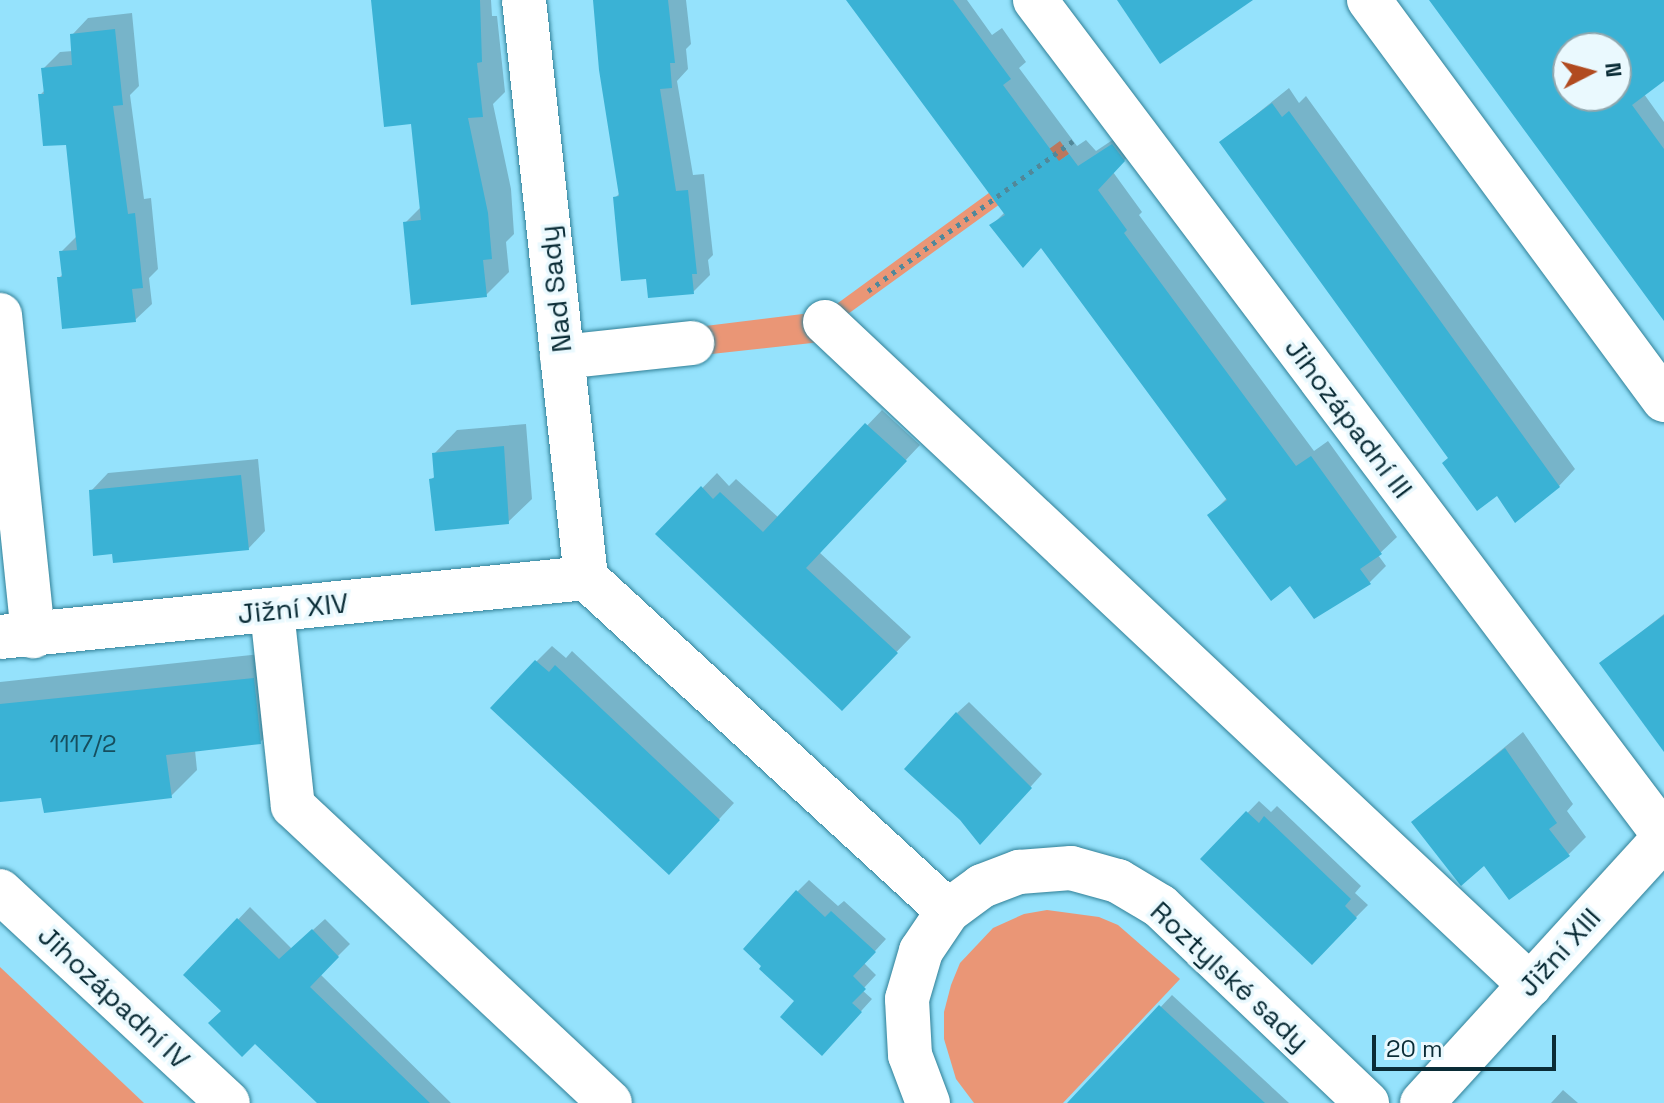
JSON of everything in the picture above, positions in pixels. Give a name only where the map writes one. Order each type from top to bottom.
[{"type":"street","name":"Nad Sady","points":[[524,0],[586,578]]},
{"type":"street","name":"Jihozápadní III","points":[[1035,0],[1664,837]]},
{"type":"street","points":[[1369,0],[1664,400]]},
{"type":"street","points":[[0,315],[16,637]]},
{"type":"street","points":[[825,322],[1406,873],[1530,985]]},
{"type":"street","points":[[562,357],[692,343]]},
{"type":"street","points":[[586,578],[948,911]]},
{"type":"street","name":"Jižní XIV","points":[[16,637],[586,578]]},
{"type":"street","points":[[272,611],[293,806],[610,1103]]},
{"type":"street","name":"Jižní XIII","points":[[1422,1103],[1664,837]]},
{"type":"street","name":"Roztylské sady","points":[[928,1103],[910,1055],[907,999],[921,951],[948,911],[982,886],[1019,872],[1071,868],[1118,881],[1160,906],[1367,1103]]},
{"type":"street","name":"Jihozápadní IV","points":[[0,891],[228,1103]]},
{"type":"path","points":[[825,322],[1064,148]]},
{"type":"shaded area","points":[[1060,141],[1069,154],[841,319],[821,342],[602,366],[600,339],[827,311]]},
{"type":"shaded area","points":[[1047,910],[1099,917],[1118,925],[1180,979],[1063,1103],[974,1103],[956,1079],[944,1039],[944,1012],[951,985],[960,963],[993,928],[1024,914]]},
{"type":"shaded area","points":[[0,967],[144,1103],[0,1103]]},
{"type":"building","points":[[371,0],[480,0],[482,62],[477,63],[483,117],[468,118],[488,213],[492,259],[483,260],[487,297],[411,305],[403,222],[421,220],[411,124],[384,127]]},
{"type":"building","points":[[593,0],[668,0],[675,63],[670,63],[672,88],[660,89],[676,191],[688,190],[697,274],[692,274],[694,294],[648,298],[646,279],[621,281],[613,197],[619,196],[599,70]]},
{"type":"building","points":[[846,0],[953,0],[1011,79],[1003,85],[1059,161],[1069,154],[1078,166],[1112,144],[1125,161],[1098,190],[1127,230],[1124,233],[1296,466],[1311,456],[1382,554],[1360,569],[1371,584],[1314,619],[1290,586],[1271,601],[1207,515],[1227,500],[1041,248],[1023,268],[989,225],[1005,215]]},
{"type":"building","points":[[1117,0],[1253,0],[1160,64]]},
{"type":"building","points":[[1429,0],[1664,0],[1664,81],[1632,105],[1664,149],[1664,321]]},
{"type":"building","points":[[115,29],[123,105],[113,106],[128,214],[135,213],[143,288],[132,289],[136,322],[62,329],[57,277],[62,277],[59,251],[77,250],[66,145],[43,146],[38,94],[44,94],[41,68],[72,65],[70,34]]},
{"type":"building","points":[[1272,103],[1282,117],[1289,111],[1560,487],[1515,523],[1497,496],[1477,511],[1442,463],[1448,458],[1219,142]]},
{"type":"building","points":[[865,423],[907,461],[806,568],[898,653],[842,711],[655,534],[701,486],[713,499],[720,492],[763,532]]},
{"type":"building","points":[[504,446],[509,524],[435,531],[429,479],[434,478],[432,453]]},
{"type":"building","points":[[241,475],[249,550],[113,563],[112,554],[93,556],[89,490]]},
{"type":"building","points":[[1664,615],[1664,752],[1599,663]]},
{"type":"building","points":[[535,660],[549,672],[555,665],[720,820],[669,875],[490,708]]},
{"type":"building","points":[[254,678],[261,744],[166,755],[172,798],[44,813],[41,798],[0,802],[0,704]]},
{"type":"building","points":[[956,712],[1032,788],[980,845],[960,820],[904,769]]},
{"type":"building","points":[[1505,748],[1557,823],[1549,829],[1570,856],[1509,900],[1484,866],[1461,886],[1411,822]]},
{"type":"building","points":[[1246,811],[1259,823],[1264,816],[1351,899],[1345,906],[1357,918],[1312,965],[1200,859]]},
{"type":"building","points":[[796,890],[825,917],[831,911],[876,952],[853,976],[866,989],[852,1003],[862,1012],[822,1056],[780,1017],[794,1001],[759,969],[761,966],[743,949]]},
{"type":"building","points":[[237,918],[279,959],[312,929],[339,957],[310,987],[430,1103],[317,1103],[255,1044],[242,1057],[208,1023],[221,1011],[183,975]]},
{"type":"building","points":[[1159,1005],[1265,1103],[1067,1103]]}]
